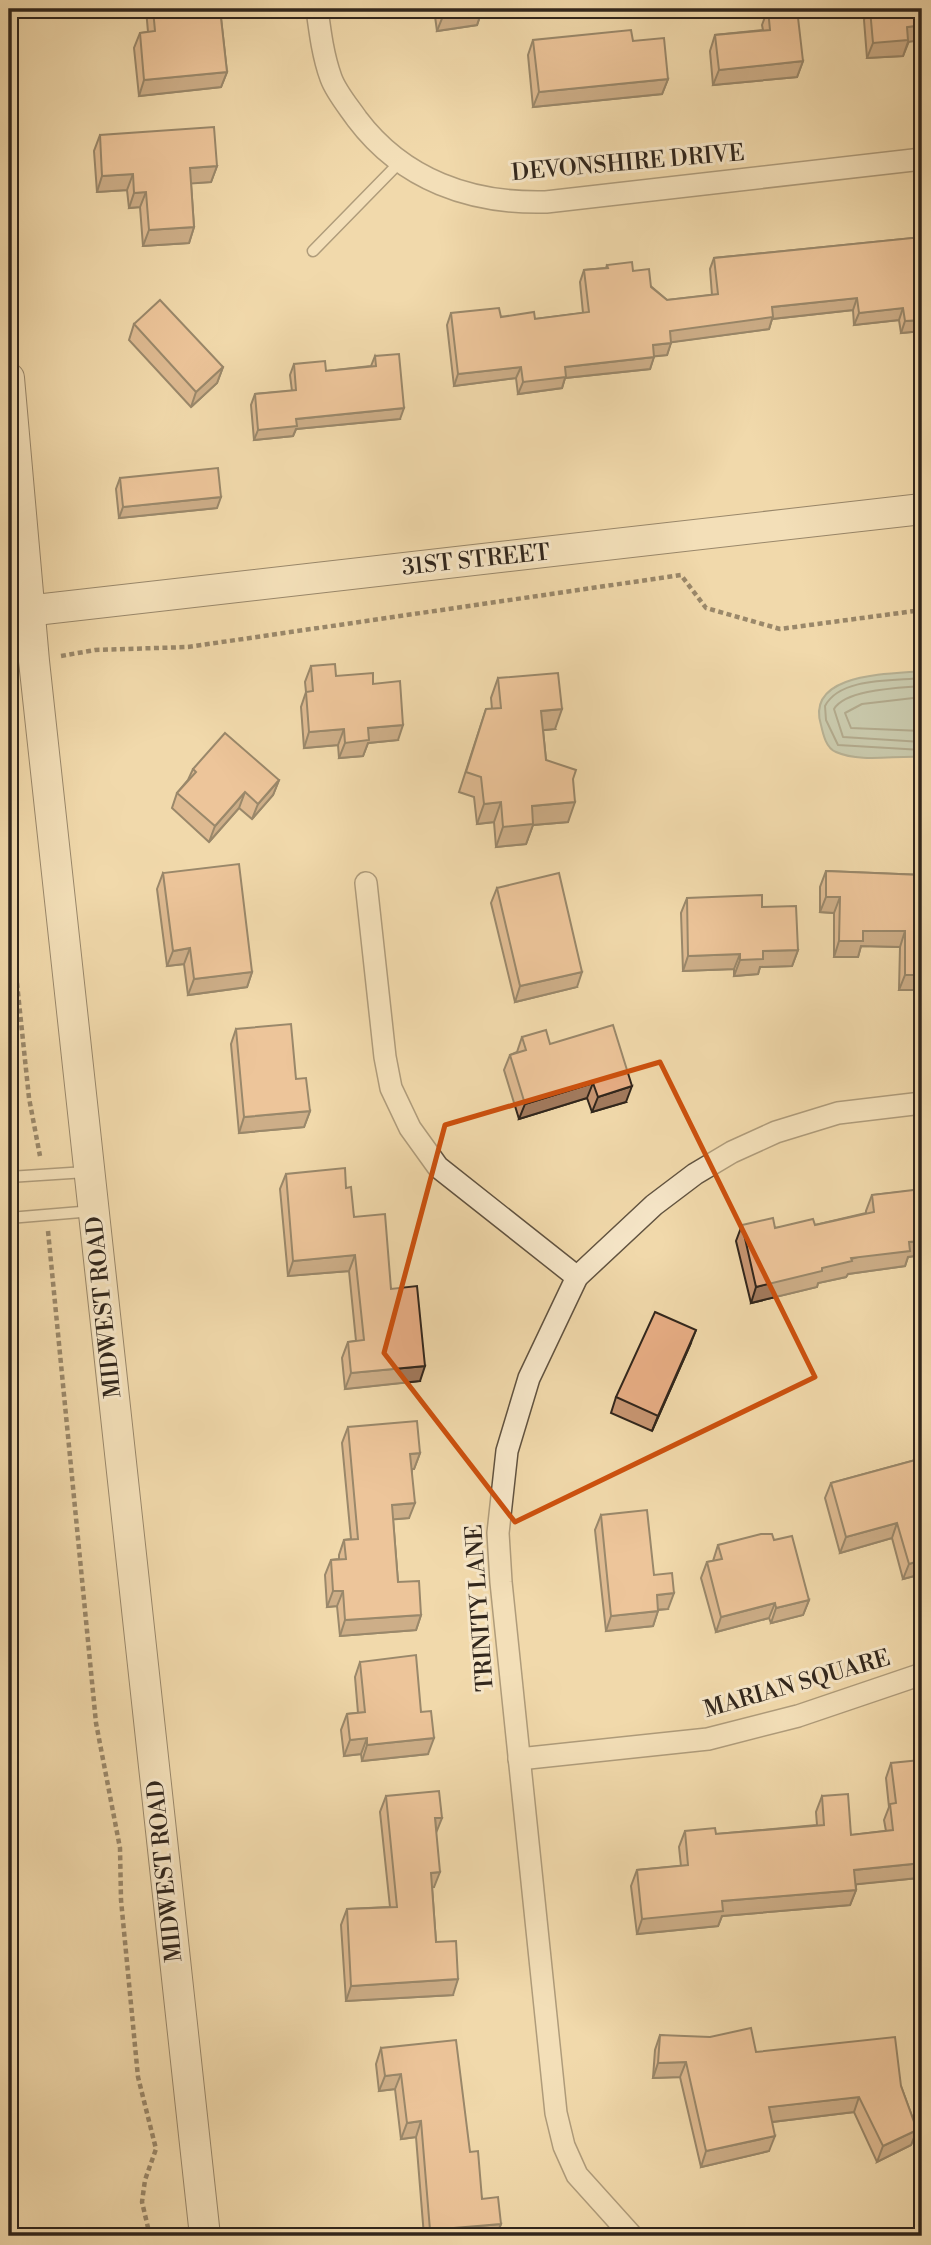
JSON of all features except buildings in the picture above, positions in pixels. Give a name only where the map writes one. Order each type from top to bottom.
[{"type":"main road","name":"MIDWEST ROAD","points":[[9,378],[20,612],[94,1210],[205,2236]]},
{"type":"main road","name":"31ST STREET","points":[[20,612],[922,509]]},
{"type":"street","name":"DEVONSHIRE DRIVE","points":[[317,9],[331,79],[378,146],[454,191],[514,203],[546,202],[922,159]]},
{"type":"street","points":[[366,883],[385,1058],[391,1088],[410,1128],[438,1167],[577,1277]]},
{"type":"street","name":"TRINITY LANE","points":[[632,2236],[577,2175],[561,2135],[556,2113],[500,1582],[498,1533],[507,1451],[529,1378],[577,1277],[654,1205],[695,1174],[776,1132],[838,1113],[922,1103]]},
{"type":"street","name":"MARIAN SQUARE","points":[[519,1759],[708,1739],[798,1716],[922,1674]]},
{"type":"lane","points":[[313,251],[401,161]]},
{"type":"lane","points":[[9,1177],[89,1171]]},
{"type":"lane","points":[[9,1218],[94,1210]]},
{"type":"path","points":[[95,650],[188,647],[681,575],[706,608],[780,629],[922,610]]},
{"type":"path","points":[[9,907],[29,1098],[42,1175]]},
{"type":"path","points":[[46,1214],[96,1723],[119,1837],[121,1899],[138,2077],[156,2149],[145,2180],[142,2202],[150,2236]]},
{"type":"highlighted area","points":[[660,1062],[815,1377],[515,1522],[384,1353],[445,1125]]},
{"type":"water","points":[[922,671],[922,757],[856,757],[836,752],[830,747],[821,725],[819,708],[825,695],[837,686],[853,680],[890,673]]}]
